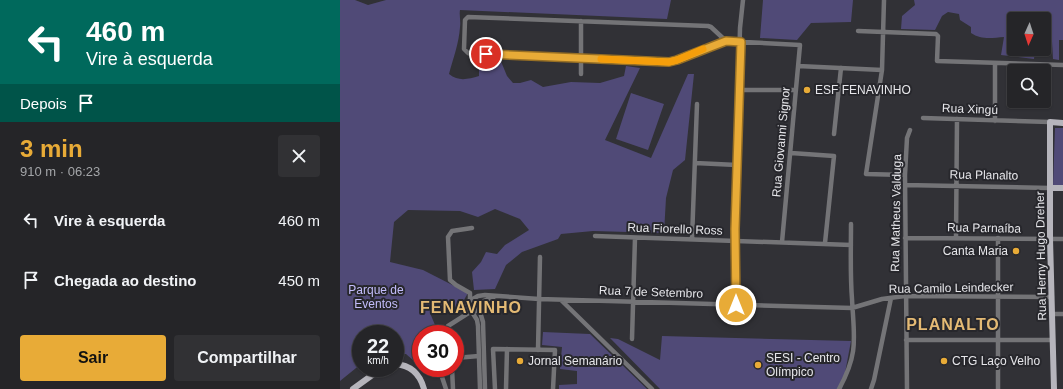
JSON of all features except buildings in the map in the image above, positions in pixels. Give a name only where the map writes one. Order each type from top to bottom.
[{"type":"main road","name":"Rua Xingú","points":[[1050,122],[1063,123]]},
{"type":"main road","name":"Rua Herny Hugo Dreher","points":[[1050,122],[1050,239],[1054,389]]},
{"type":"main road","name":"Rua Planalto","points":[[1050,188],[1063,188]]},
{"type":"main road","points":[[404,366],[416,374],[424,389]]},
{"type":"main road","points":[[354,389],[370,377]]},
{"type":"street","points":[[736,305],[735,241],[741,20],[743,0]]},
{"type":"street","points":[[884,0],[882,70],[866,174],[905,175]]},
{"type":"street","points":[[726,41],[708,26],[468,17],[465,20],[464,49],[471,54],[669,62],[726,41],[741,42]]},
{"type":"street","points":[[581,74],[582,21]]},
{"type":"street","points":[[858,31],[936,34],[938,36],[937,61],[1063,65]]},
{"type":"street","name":"Rua Giovanni Signor","points":[[741,42],[800,45],[782,242]]},
{"type":"street","points":[[995,63],[995,121]]},
{"type":"street","points":[[798,66],[882,70]]},
{"type":"street","points":[[834,134],[841,68]]},
{"type":"street","points":[[740,90],[796,90]]},
{"type":"street","points":[[692,239],[697,104]]},
{"type":"street","name":"Rua Xingú","points":[[924,118],[1050,122]]},
{"type":"street","points":[[956,238],[957,119]]},
{"type":"street","name":"Rua Matheus Valduga","points":[[907,389],[905,175],[907,138],[910,130]]},
{"type":"street","points":[[791,153],[834,156],[825,243]]},
{"type":"street","points":[[695,163],[737,165]]},
{"type":"street","name":"Rua Planalto","points":[[905,185],[1050,188]]},
{"type":"street","points":[[839,389],[850,367],[854,350],[855,330],[852,308],[851,224]]},
{"type":"street","points":[[471,300],[470,293],[450,280],[448,237],[452,231],[472,228]]},
{"type":"street","name":"Rua Fiorello Ross","points":[[595,236],[851,245]]},
{"type":"street","points":[[632,339],[635,238]]},
{"type":"street","name":"Rua Parnaíba","points":[[905,238],[1063,240]]},
{"type":"street","points":[[998,238],[998,389]]},
{"type":"street","points":[[538,350],[540,257]]},
{"type":"street","name":"Rua 7 de Setembro","points":[[471,300],[478,296],[497,296],[561,300],[852,308]]},
{"type":"street","name":"Rua 7 de Setembro","points":[[478,304],[497,296]]},
{"type":"street","name":"Rua Camilo Leindecker","points":[[852,308],[905,296],[1052,297]]},
{"type":"street","points":[[871,389],[891,298]]},
{"type":"street","points":[[471,300],[478,304],[483,322],[482,345],[485,389]]},
{"type":"street","points":[[471,300],[468,301],[466,309],[471,312],[477,320],[482,345],[479,356],[480,389]]},
{"type":"street","points":[[561,300],[652,389]]},
{"type":"street","points":[[450,325],[471,312],[476,311],[478,304]]},
{"type":"street","points":[[1053,314],[1063,314]]},
{"type":"street","points":[[906,340],[1053,340]]},
{"type":"street","points":[[495,389],[492,349],[555,350],[553,389]]},
{"type":"street","points":[[506,389],[507,349]]},
{"type":"street","points":[[464,357],[479,356]]},
{"type":"street","points":[[442,377],[446,389]]},
{"type":"street","points":[[452,377],[453,389]]},
{"type":"green space","name":"Parque de Eventos","points":[[340,0],[355,0],[368,5],[386,0],[671,0],[667,19],[460,10],[460,25],[456,51],[449,74],[456,78],[467,79],[479,76],[479,57],[500,59],[507,76],[513,83],[531,80],[543,87],[571,82],[600,83],[624,76],[626,66],[640,68],[605,140],[651,158],[688,74],[694,74],[685,160],[673,170],[666,198],[664,233],[593,231],[561,234],[558,239],[522,252],[506,265],[495,289],[474,290],[472,272],[481,262],[486,252],[497,254],[505,245],[529,230],[520,219],[495,209],[478,217],[460,211],[408,210],[394,222],[390,262],[423,270],[468,293],[457,312],[445,308],[430,313],[435,325],[412,325],[412,359],[404,354],[404,325],[352,325],[352,371],[340,381]]},
{"type":"green space","points":[[763,0],[853,0],[851,22],[811,23],[797,40],[760,38]]},
{"type":"green space","points":[[914,0],[1063,0],[1063,40],[1059,40],[1059,60],[1053,59],[1051,42],[1051,12],[1007,12],[1007,56],[1001,55],[1004,37],[987,38],[979,37],[971,33],[971,27],[960,20],[959,14],[948,12],[942,16],[935,30],[901,29],[902,16],[915,5]]},
{"type":"green space","points":[[1009,56],[1034,56],[1034,59]]},
{"type":"green space","points":[[631,93],[664,104],[648,150],[616,139]]},
{"type":"green space","points":[[1055,128],[1063,128],[1063,186],[1053,186]]},
{"type":"green space","points":[[543,332],[590,334],[647,389],[559,389],[559,385],[577,384],[577,371],[560,369],[562,347],[542,345]]},
{"type":"green space","name":"SESI - Centro Olímpico","points":[[662,336],[851,341],[842,389],[660,389],[610,338],[618,339],[660,360]]},
{"type":"slow traffic","points":[[601,59],[669,62],[703,49]]},
{"type":"place","name":"ESF FENAVINHO","points":[[807,90]]},
{"type":"place","name":"Canta Maria","points":[[1016,251]]},
{"type":"place","name":"Jornal Semanário","points":[[520,361]]},
{"type":"place","name":"CTG Laço Velho","points":[[944,361]]},
{"type":"place","name":"SESI - Centro Olímpico","points":[[758,365]]},
{"type":"district","name":"FENAVINHO","points":[[471,307]]},
{"type":"district","name":"PLANALTO","points":[[953,324]]},
{"type":"route","points":[[486,54],[669,62],[726,41],[741,42],[735,229],[736,305]]}]
